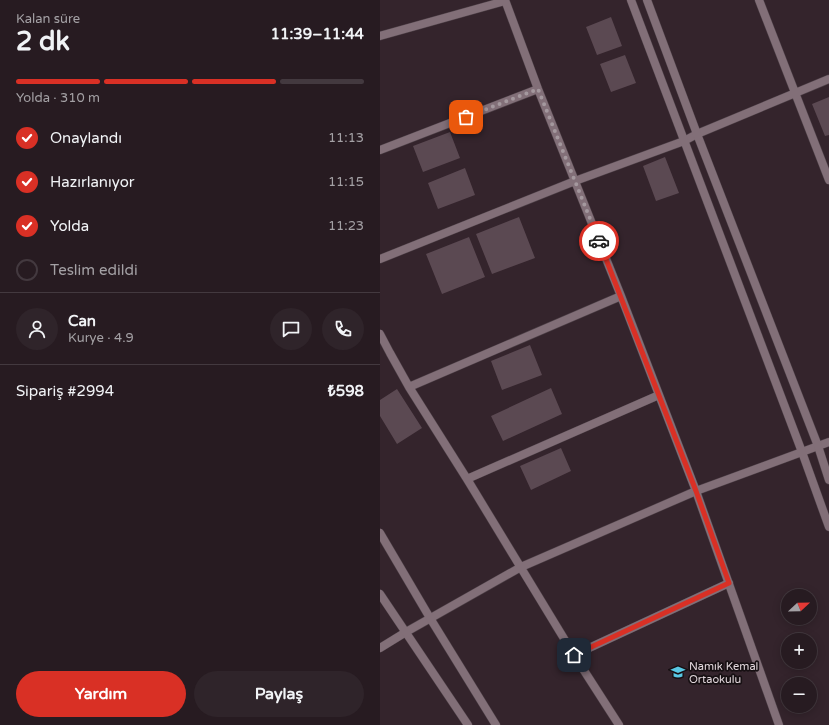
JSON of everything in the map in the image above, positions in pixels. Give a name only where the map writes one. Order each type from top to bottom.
[{"type":"street","points":[[631,0],[829,526]]},
{"type":"street","points":[[647,0],[697,134],[818,446],[829,480]]},
{"type":"street","points":[[759,0],[829,180]]},
{"type":"street","points":[[381,34],[505,1],[538,89],[621,296],[696,491],[779,725]]},
{"type":"street","points":[[380,259],[575,181],[684,141],[697,134],[829,79]]},
{"type":"street","points":[[380,150],[538,89]]},
{"type":"street","points":[[409,387],[621,296]]},
{"type":"street","points":[[380,334],[409,387],[574,655],[619,725]]},
{"type":"street","points":[[467,479],[659,395]]},
{"type":"street","points":[[380,648],[521,567],[696,491],[829,442]]},
{"type":"street","points":[[380,533],[496,725]]},
{"type":"street","points":[[574,655],[729,583]]},
{"type":"street","points":[[380,594],[468,725]]},
{"type":"building","points":[[611,17],[622,46],[597,55],[586,27]]},
{"type":"building","points":[[625,55],[636,83],[611,92],[600,64]]},
{"type":"building","points":[[829,97],[829,135],[825,136],[812,104]]},
{"type":"building","points":[[450,132],[460,158],[423,172],[413,146]]},
{"type":"building","points":[[665,157],[679,193],[656,201],[643,166]]},
{"type":"building","points":[[465,168],[475,195],[438,209],[428,183]]},
{"type":"building","points":[[519,217],[535,258],[492,274],[476,234]]},
{"type":"building","points":[[469,237],[485,277],[442,294],[426,254]]},
{"type":"building","points":[[530,345],[542,375],[502,390],[491,361]]},
{"type":"building","points":[[551,388],[562,414],[503,441],[491,416]]},
{"type":"building","points":[[397,389],[422,428],[397,444],[380,416],[380,400]]},
{"type":"building","points":[[561,448],[571,471],[531,490],[520,466]]},
{"type":"way so far","points":[[466,117],[538,89],[599,241]]},
{"type":"place","name":"Namık Kemal Ortaokulu","points":[[678,672]]},
{"type":"route","points":[[574,655],[729,583],[696,491],[599,241]]}]
